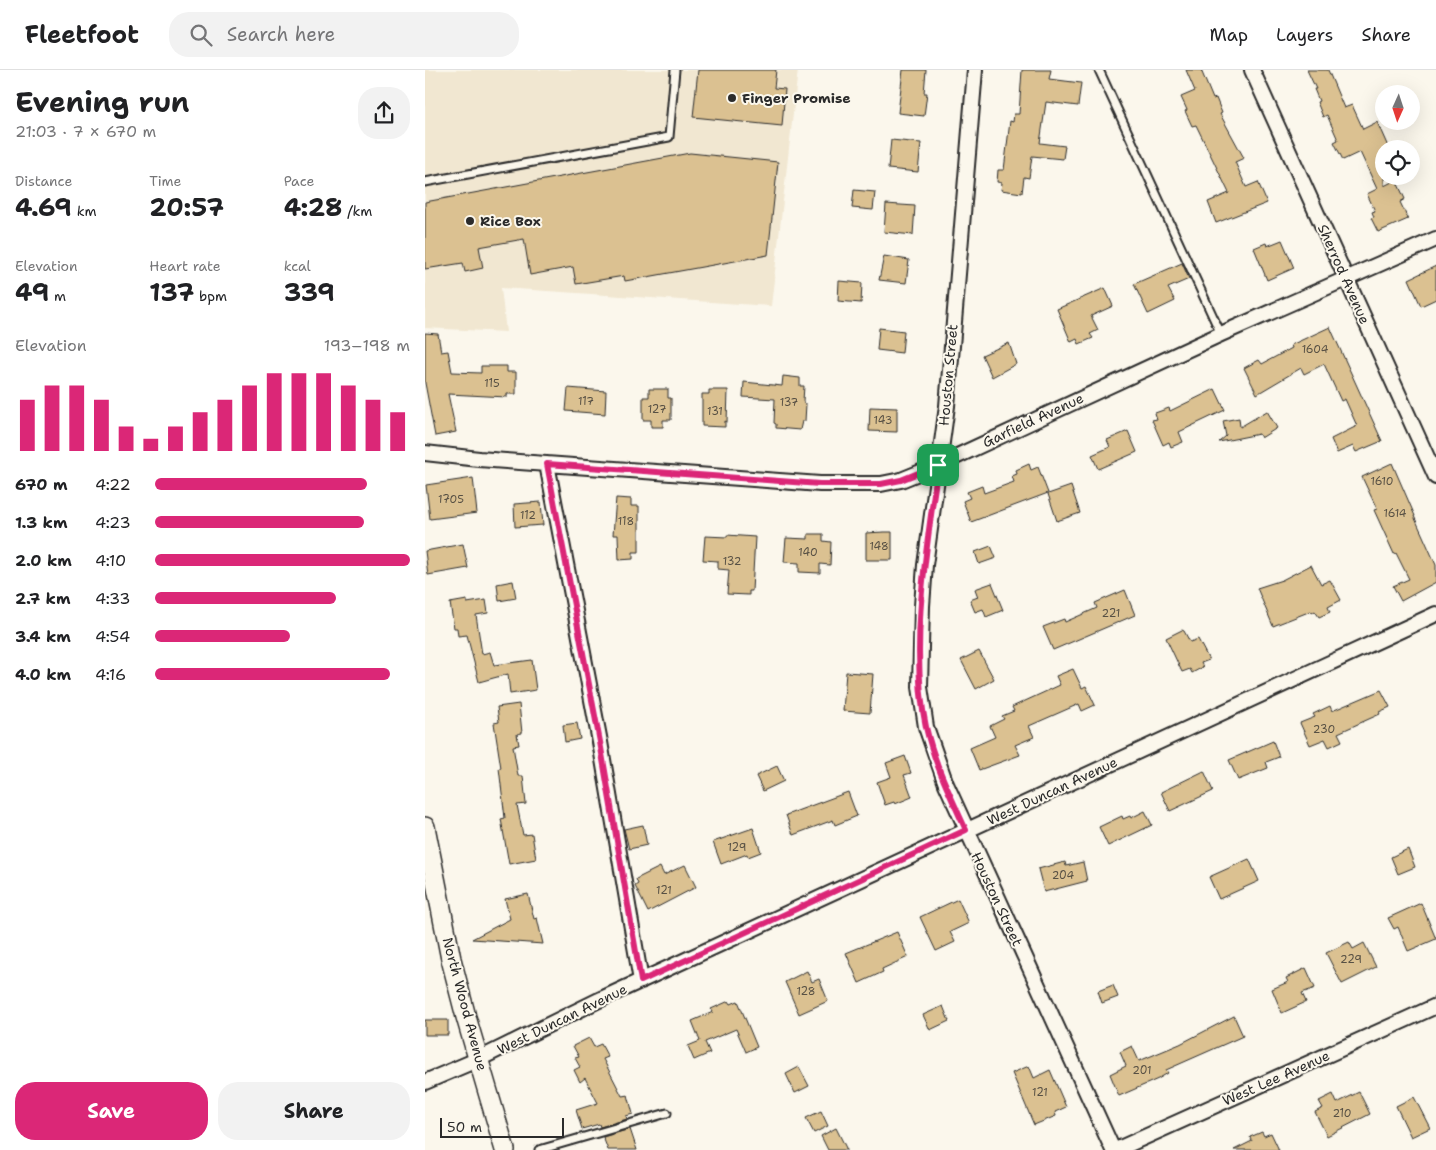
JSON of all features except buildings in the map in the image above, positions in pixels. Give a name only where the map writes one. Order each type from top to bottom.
[{"type":"main road","name":"North Wood Avenue","points":[[426,837],[451,959],[505,1150]]},
{"type":"street","name":"Houston Street","points":[[975,70],[947,406],[925,566],[920,687],[931,746],[966,830],[1113,1150]]},
{"type":"street","name":"Sherrod Avenue","points":[[1252,70],[1436,477]]},
{"type":"street","name":"Garfield Avenue","points":[[425,453],[479,459],[820,484],[881,484],[901,480],[938,465],[1346,277],[1436,239]]},
{"type":"street","points":[[547,464],[600,742],[641,981]]},
{"type":"street","name":"West Duncan Avenue","points":[[425,1082],[479,1060],[641,981],[1436,614]]},
{"type":"street","name":"West Lee Avenue","points":[[1116,1150],[1436,1006]]},
{"type":"lane","points":[[425,182],[669,137],[675,70]]},
{"type":"lane","points":[[1099,70],[1221,334]]},
{"type":"lane","points":[[539,1150],[667,1114]]},
{"type":"shaded area","points":[[425,70],[798,70],[771,306],[501,288],[506,332],[425,328]]},
{"type":"place","name":"Finger Promise","points":[[732,98]]},
{"type":"place","name":"Rice Box","points":[[470,221]]},
{"type":"route","points":[[547,464],[820,484],[881,484],[901,480],[938,465],[925,566],[920,647],[920,687],[931,746],[966,830],[641,981],[600,742],[547,464]]}]
